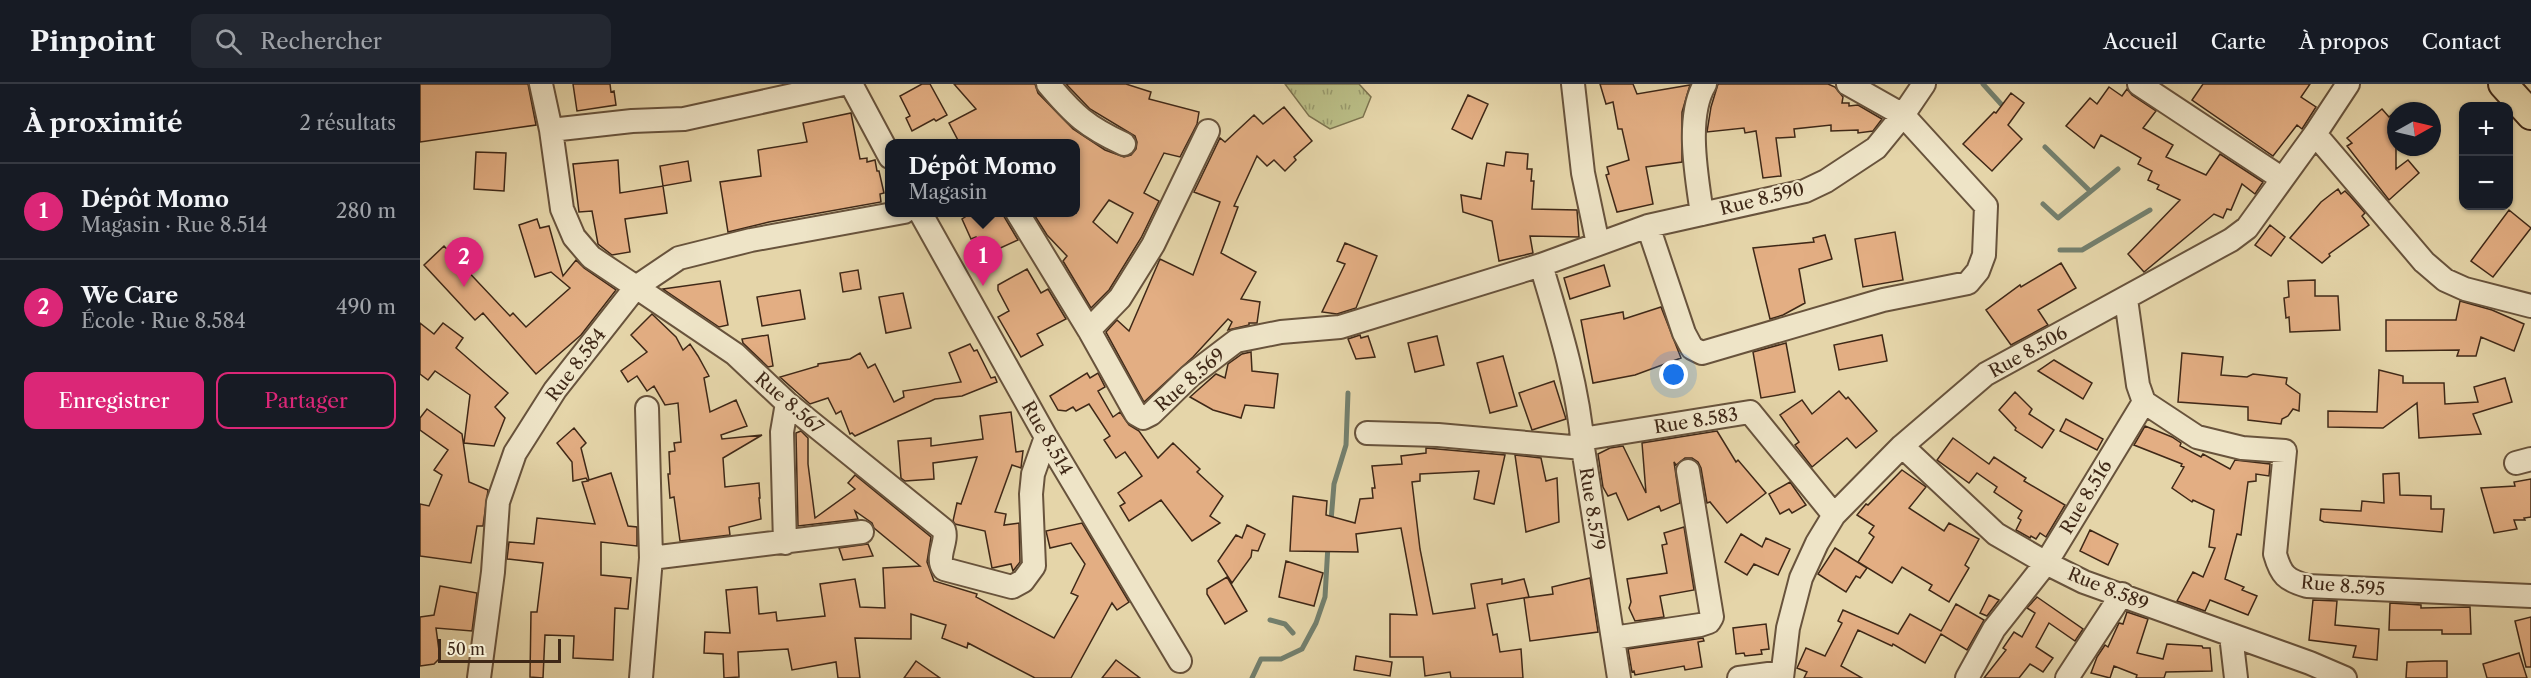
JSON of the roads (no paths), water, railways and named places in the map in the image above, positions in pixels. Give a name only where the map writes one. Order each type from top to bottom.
[{"type":"main road","points":[[2503,84],[2531,115]]},
{"type":"street","points":[[541,84],[551,130],[562,209],[574,237],[591,257],[636,286],[679,258],[751,240],[885,216]]},
{"type":"street","points":[[551,130],[632,121],[684,119],[843,84]]},
{"type":"street","points":[[851,84],[885,148]]},
{"type":"street","points":[[1048,84],[1072,113],[1085,124],[1124,144]]},
{"type":"street","points":[[1573,84],[1583,172],[1598,244]]},
{"type":"street","points":[[1702,214],[1694,140],[1697,100],[1704,84]]},
{"type":"street","points":[[1648,226],[1684,333],[1692,348],[1702,353],[1883,300],[1968,283],[1978,271],[1984,255],[1986,206],[1903,115],[1848,84]]},
{"type":"street","name":"Rue 8.590","points":[[1541,264],[1648,226],[1805,190],[1826,181],[1876,148],[1903,115],[1923,84]]},
{"type":"street","points":[[2140,84],[2282,178]]},
{"type":"street","name":"Rue 8.506","points":[[1782,675],[1788,628],[1801,578],[1816,543],[1834,515],[1902,446],[1986,374],[2126,299],[2231,240],[2247,228],[2348,84]]},
{"type":"street","points":[[1089,330],[1120,298],[1153,245],[1208,131]]},
{"type":"street","points":[[2315,134],[2424,262],[2445,280],[2465,289],[2531,306]]},
{"type":"street","name":"Rue 8.514","points":[[922,217],[1046,437],[1180,661]]},
{"type":"street","name":"Rue 8.569","points":[[1019,217],[1089,330],[1136,414],[1143,418],[1151,414],[1190,376],[1236,341],[1281,333],[1341,327],[1541,264]]},
{"type":"street","points":[[1541,264],[1575,388],[1582,444]]},
{"type":"street","name":"Rue 8.567","points":[[636,286],[735,354],[787,403],[944,530],[940,562],[944,569],[1012,587],[1023,581],[1034,566],[1031,494],[1033,474],[1046,437]]},
{"type":"street","name":"Rue 8.584","points":[[479,678],[493,572],[498,501],[515,453],[555,390],[636,286]]},
{"type":"street","points":[[2126,299],[2138,385],[2144,402]]},
{"type":"street","name":"Rue 8.595","points":[[2144,402],[2197,437],[2242,448],[2285,452],[2275,554],[2279,569],[2290,581],[2307,586],[2531,596]]},
{"type":"street","name":"Rue 8.516","points":[[1967,678],[1994,629],[2046,562],[2144,402]]},
{"type":"street","points":[[785,543],[782,432],[787,403]]},
{"type":"street","points":[[641,678],[651,558],[647,408]]},
{"type":"street","name":"Rue 8.583","points":[[1582,444],[1750,412],[1834,515]]},
{"type":"street","name":"Rue 8.579","points":[[1367,433],[1582,444],[1619,678]]},
{"type":"street","name":"Rue 8.589","points":[[1902,446],[1996,534],[2084,582],[2310,663],[2344,678]]},
{"type":"street","points":[[1613,638],[1701,625],[1709,622],[1712,617],[1688,471]]},
{"type":"street","points":[[651,558],[862,532]]},
{"type":"street","points":[[2067,678],[2122,594]]},
{"type":"street","points":[[2231,635],[2236,678]]},
{"type":"street","points":[[1739,678],[1782,675]]},
{"type":"waterway","points":[[1983,84],[2001,104]]},
{"type":"waterway","points":[[2045,147],[2090,191]]},
{"type":"waterway","points":[[2043,204],[2058,218],[2118,169]]},
{"type":"waterway","points":[[2060,250],[2082,250],[2150,210]]},
{"type":"waterway","points":[[1331,521],[1334,484],[1346,445],[1348,393]]},
{"type":"waterway","points":[[1252,678],[1261,659],[1281,659],[1302,649],[1316,623],[1325,597],[1328,545]]},
{"type":"waterway","points":[[1270,620],[1285,624],[1293,633]]},
{"type":"place","name":"Dépôt Momo","points":[[983,286]]},
{"type":"place","name":"We Care","points":[[464,287]]}]
